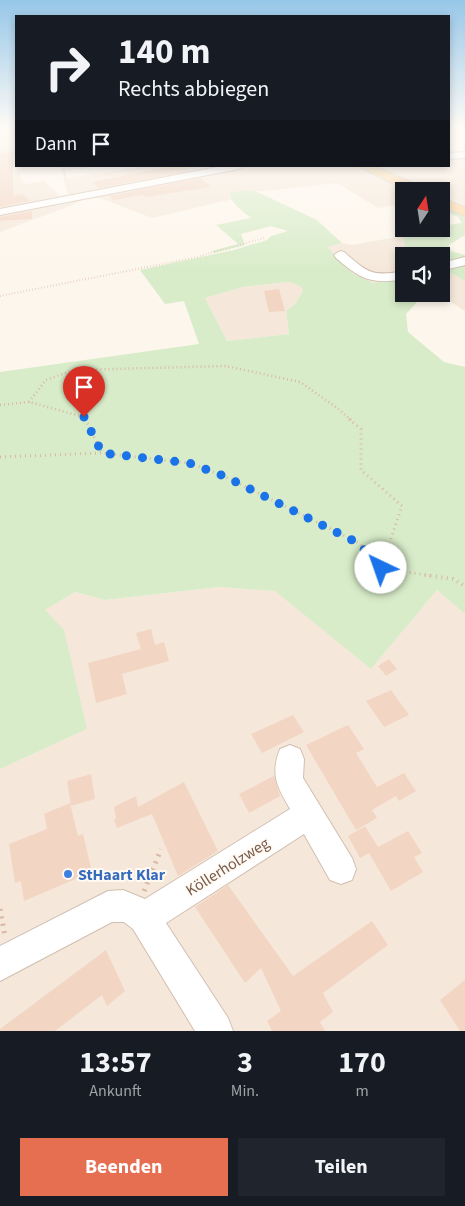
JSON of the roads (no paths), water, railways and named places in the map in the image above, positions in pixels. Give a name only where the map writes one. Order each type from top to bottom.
[{"type":"main road","points":[[386,176],[399,182]]},
{"type":"main road","points":[[450,206],[465,212]]},
{"type":"street","points":[[0,212],[179,176]]},
{"type":"street","points":[[340,255],[369,277],[388,279],[395,277]]},
{"type":"street","points":[[450,264],[465,261]]},
{"type":"street","points":[[290,759],[289,781],[341,869]]},
{"type":"street","name":"Köllerholzweg","points":[[140,915],[309,814]]},
{"type":"street","points":[[0,964],[108,907],[124,905],[140,915],[215,1031]]},
{"type":"place","name":"StHaart Klar","points":[[68,874]]}]
